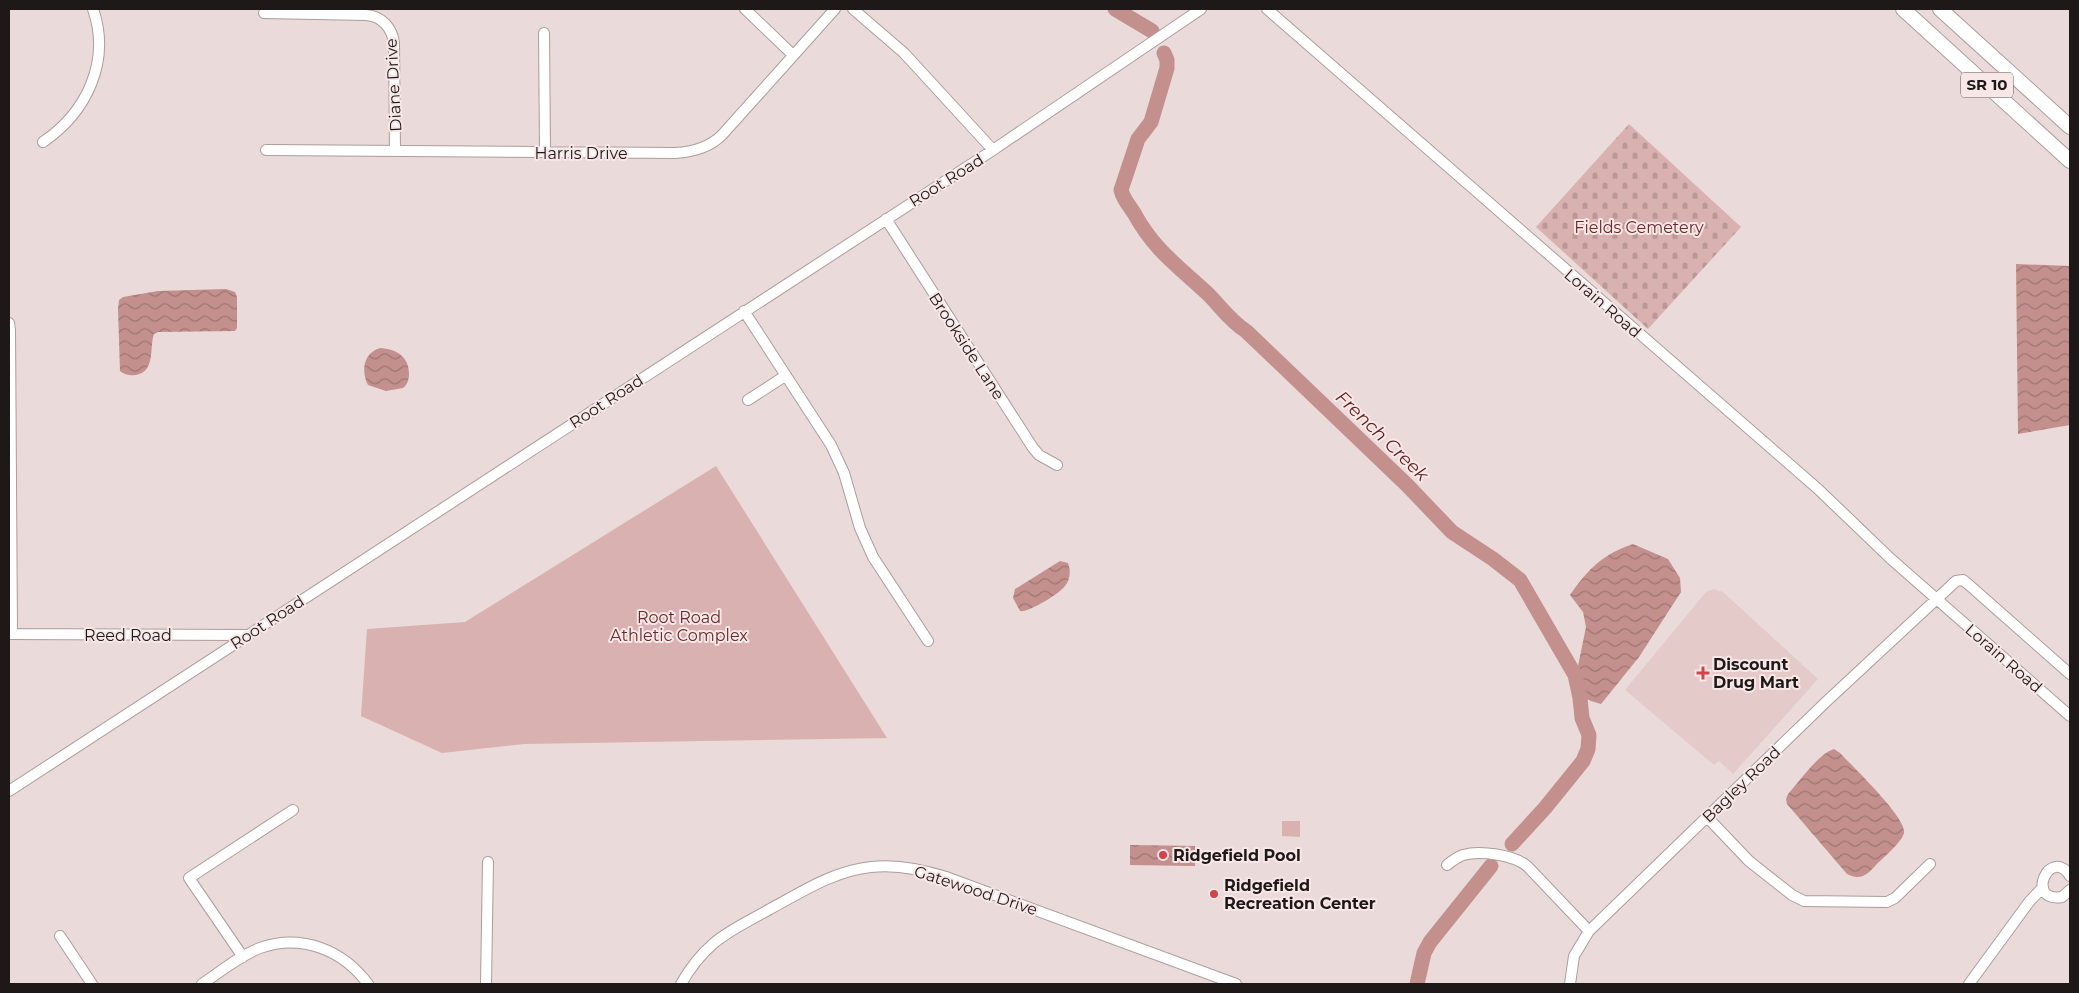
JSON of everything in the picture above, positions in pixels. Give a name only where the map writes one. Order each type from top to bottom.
[{"type":"highway","name":"SR 10","points":[[1903,9],[2070,161]]},
{"type":"highway","name":"SR 10","points":[[1940,9],[2070,127]]},
{"type":"street","points":[[43,142],[70,120],[82,104],[91,86],[99,53],[98,31],[93,9]]},
{"type":"street","points":[[745,9],[793,55]]},
{"type":"street","name":"Harris Drive","points":[[266,150],[675,153],[702,148],[722,135],[835,9]]},
{"type":"street","points":[[853,9],[904,53],[993,150]]},
{"type":"street","name":"Root Road","points":[[9,791],[993,150],[1201,9]]},
{"type":"street","name":"Lorain Road","points":[[1267,9],[1818,489],[1937,599],[2070,716]]},
{"type":"street","name":"Diane Drive","points":[[264,13],[366,15],[379,19],[387,25],[394,43],[395,151]]},
{"type":"street","points":[[544,33],[545,152]]},
{"type":"street","name":"Brookside Lane","points":[[886,219],[1033,448],[1057,465]]},
{"type":"street","points":[[744,311],[835,453],[847,482],[860,528],[873,557],[928,641]]},
{"type":"street","points":[[9,323],[11,634]]},
{"type":"street","points":[[748,400],[785,376]]},
{"type":"street","name":"Lorain Road","points":[[1937,599],[1954,582],[1963,580],[2070,674]]},
{"type":"street","name":"Bagley Road","points":[[1570,984],[1574,956],[1589,931],[1828,700],[1937,599]]},
{"type":"street","name":"Reed Road","points":[[11,634],[247,635]]},
{"type":"street","points":[[243,957],[190,878],[293,810]]},
{"type":"street","points":[[1707,818],[1749,861],[1792,895],[1804,901],[1887,902],[1895,898],[1930,864]]},
{"type":"street","points":[[1447,865],[1465,854],[1499,855],[1515,859],[1527,866],[1589,931]]},
{"type":"street","points":[[486,984],[488,862]]},
{"type":"street","name":"Gatewood Drive","points":[[681,984],[691,968],[706,951],[722,937],[741,925],[830,878],[860,868],[892,866],[915,869],[946,877],[1236,984]]},
{"type":"street","points":[[2070,876],[2060,868],[2050,869],[2043,877],[2043,887],[2048,895],[2057,898],[2066,895],[2070,890]]},
{"type":"street","points":[[1969,984],[2029,902],[2043,887]]},
{"type":"street","points":[[60,936],[92,984]]},
{"type":"street","points":[[202,984],[260,948],[280,943],[314,945],[333,952],[358,972],[368,984]]},
{"type":"shaded area","points":[[1714,589],[1723,592],[1818,679],[1733,774],[1719,761],[1714,765],[1625,690],[1706,592]]},
{"type":"green space","name":"Fields Cemetery","points":[[1629,124],[1741,227],[1648,329],[1536,227]]},
{"type":"green space","name":"Root Road Athletic Complex","points":[[716,466],[887,738],[524,744],[442,753],[361,716],[367,629],[465,622]]},
{"type":"green space","points":[[1282,821],[1300,821],[1300,837],[1282,836]]},
{"type":"water","points":[[2016,264],[2070,266],[2070,425],[2018,434]]},
{"type":"water","points":[[226,289],[235,292],[237,297],[237,328],[235,331],[158,332],[154,334],[151,358],[147,369],[136,375],[120,371],[119,300],[123,297],[158,291]]},
{"type":"water","points":[[380,348],[396,352],[407,362],[409,378],[403,388],[386,391],[368,385],[364,368],[365,363],[374,350]]},
{"type":"water","points":[[1633,544],[1668,559],[1680,578],[1681,592],[1639,657],[1601,704],[1583,697],[1577,671],[1586,627],[1583,612],[1570,595],[1583,577],[1597,564],[1622,548]]},
{"type":"water","points":[[1060,561],[1068,563],[1069,566],[1070,572],[1067,584],[1057,594],[1030,609],[1020,611],[1013,598],[1015,589]]},
{"type":"water","points":[[1834,749],[1878,792],[1903,826],[1903,837],[1870,872],[1860,877],[1847,874],[1787,804],[1788,794],[1822,756]]},
{"type":"water","name":"Ridgefield Pool","points":[[1130,845],[1195,846],[1195,866],[1130,865]]},
{"type":"waterway","name":"French Creek","points":[[1115,9],[1152,31]]},
{"type":"waterway","name":"French Creek","points":[[1164,53],[1167,60],[1167,68],[1151,122],[1138,139],[1121,190],[1142,226],[1167,257],[1407,485],[1452,532],[1493,559],[1520,580],[1575,675],[1582,718],[1589,735],[1588,749],[1583,761],[1545,808],[1512,844]]},
{"type":"waterway","name":"French Creek","points":[[1417,984],[1424,953],[1430,942],[1491,866]]},
{"type":"place","name":"Discount Drug Mart","points":[[1703,673]]},
{"type":"place","name":"Ridgefield Pool","points":[[1163,855]]},
{"type":"place","name":"Ridgefield Recreation Center","points":[[1214,894]]}]
